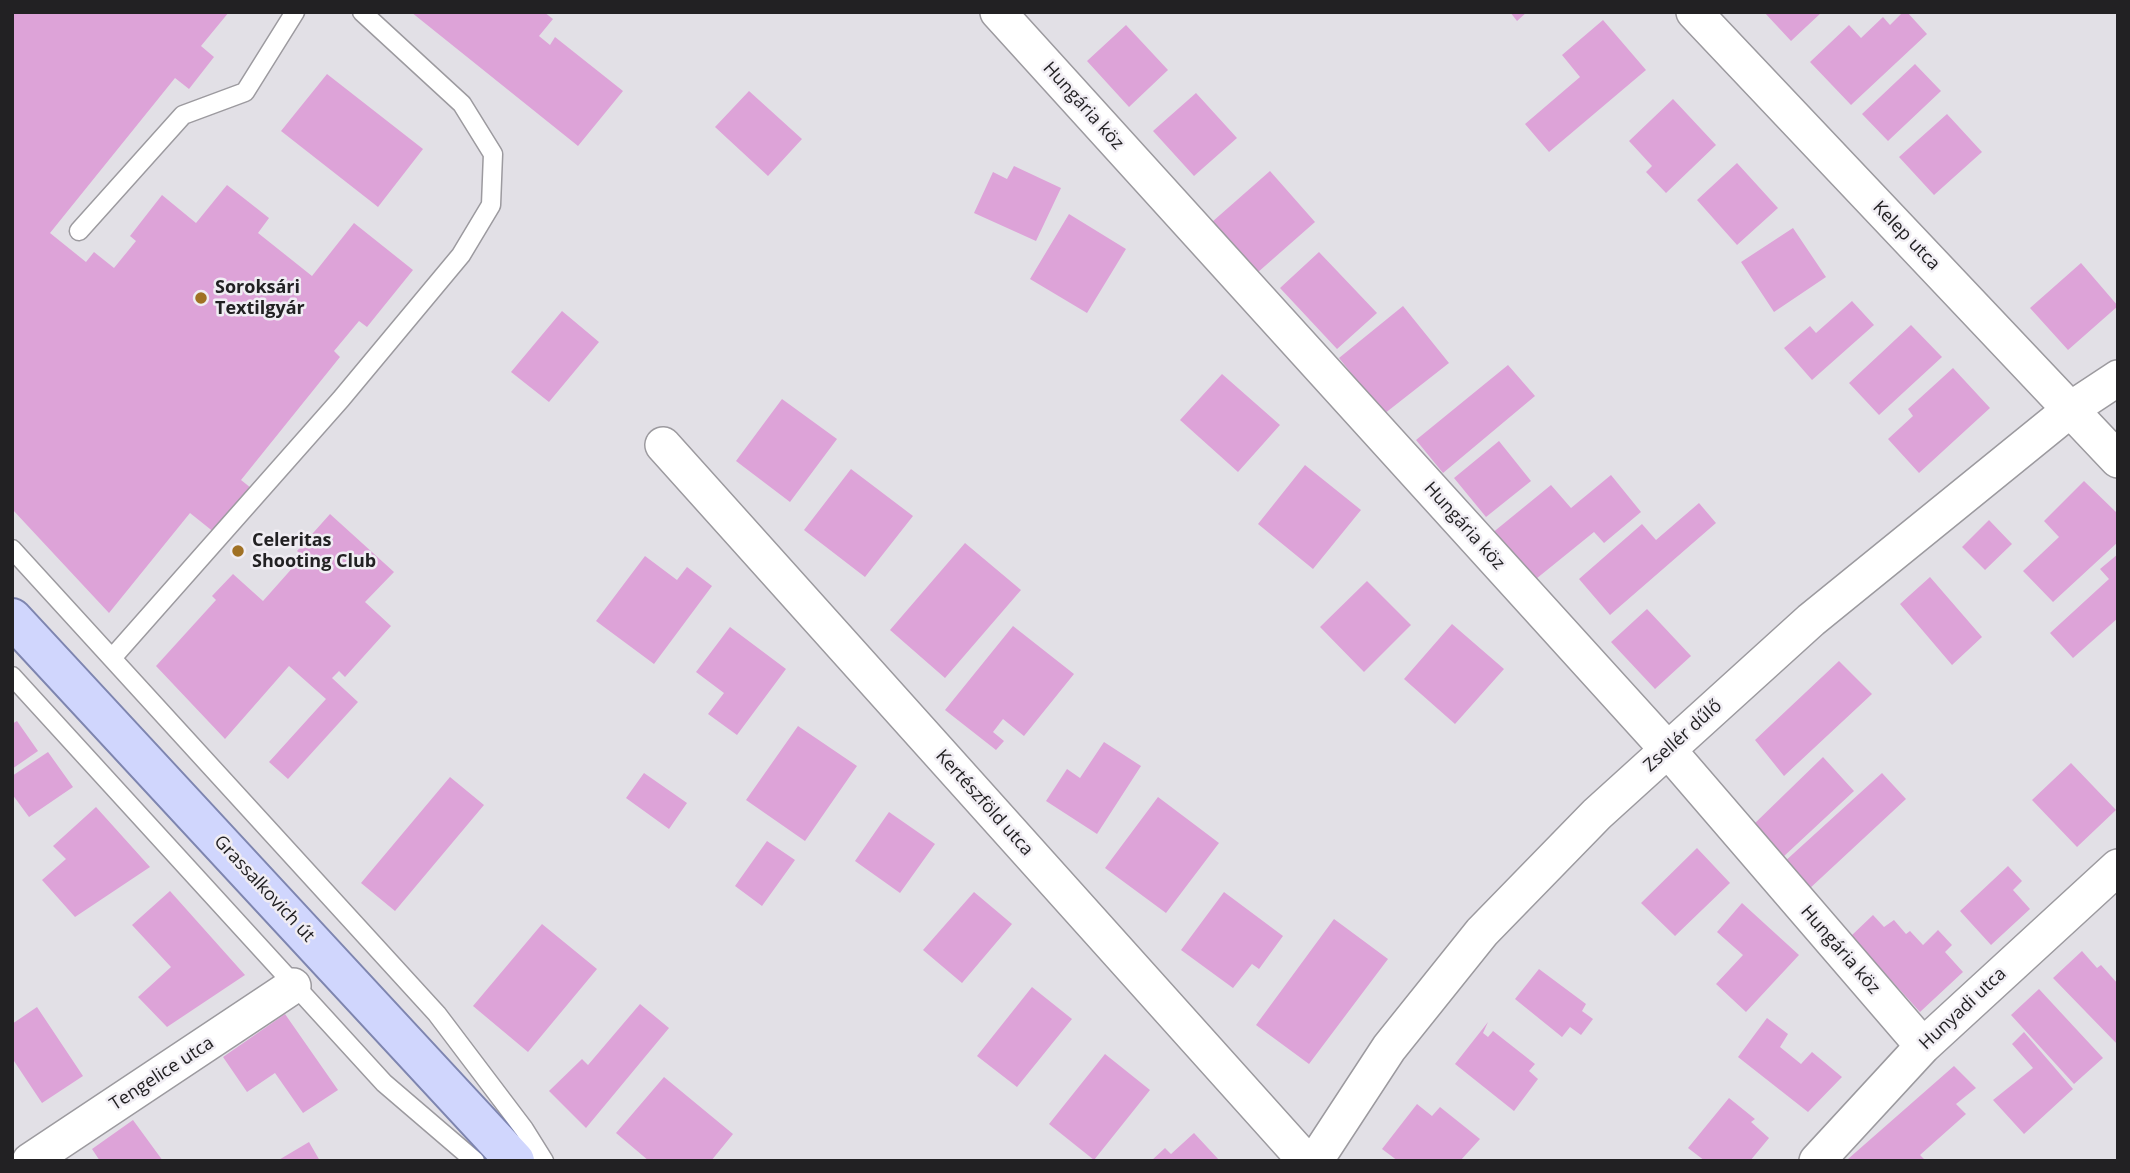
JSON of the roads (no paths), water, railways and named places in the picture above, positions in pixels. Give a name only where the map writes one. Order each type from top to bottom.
[{"type":"main road","name":"Grassalkovich út","points":[[12,618],[515,1161]]},
{"type":"street","name":"Kelep utca","points":[[1694,12],[2118,460]]},
{"type":"street","name":"Hungária köz","points":[[1004,14],[1668,750],[1923,1045]]},
{"type":"street","name":"Zsellér dűlő","points":[[1315,1161],[1389,1048],[1482,932],[1597,814],[1811,620],[2071,409],[2118,378]]},
{"type":"street","name":"Kertészföld utca","points":[[663,445],[1306,1161]]},
{"type":"street","name":"Hunyadi utca","points":[[1817,1161],[1923,1045],[2118,867]]},
{"type":"street","name":"Tengelice utca","points":[[30,1161],[293,986]]},
{"type":"lane","points":[[79,231],[183,115],[245,92],[295,12]]},
{"type":"lane","points":[[112,658],[341,399],[461,255],[491,205],[493,154],[462,104],[362,12]]},
{"type":"lane","points":[[12,549],[437,1014],[524,1129],[544,1161]]},
{"type":"lane","points":[[12,676],[384,1083],[475,1161]]},
{"type":"place","name":"Soroksári Textilgyár","points":[[201,298]]},
{"type":"place","name":"Celeritas Shooting Club","points":[[238,551]]}]
